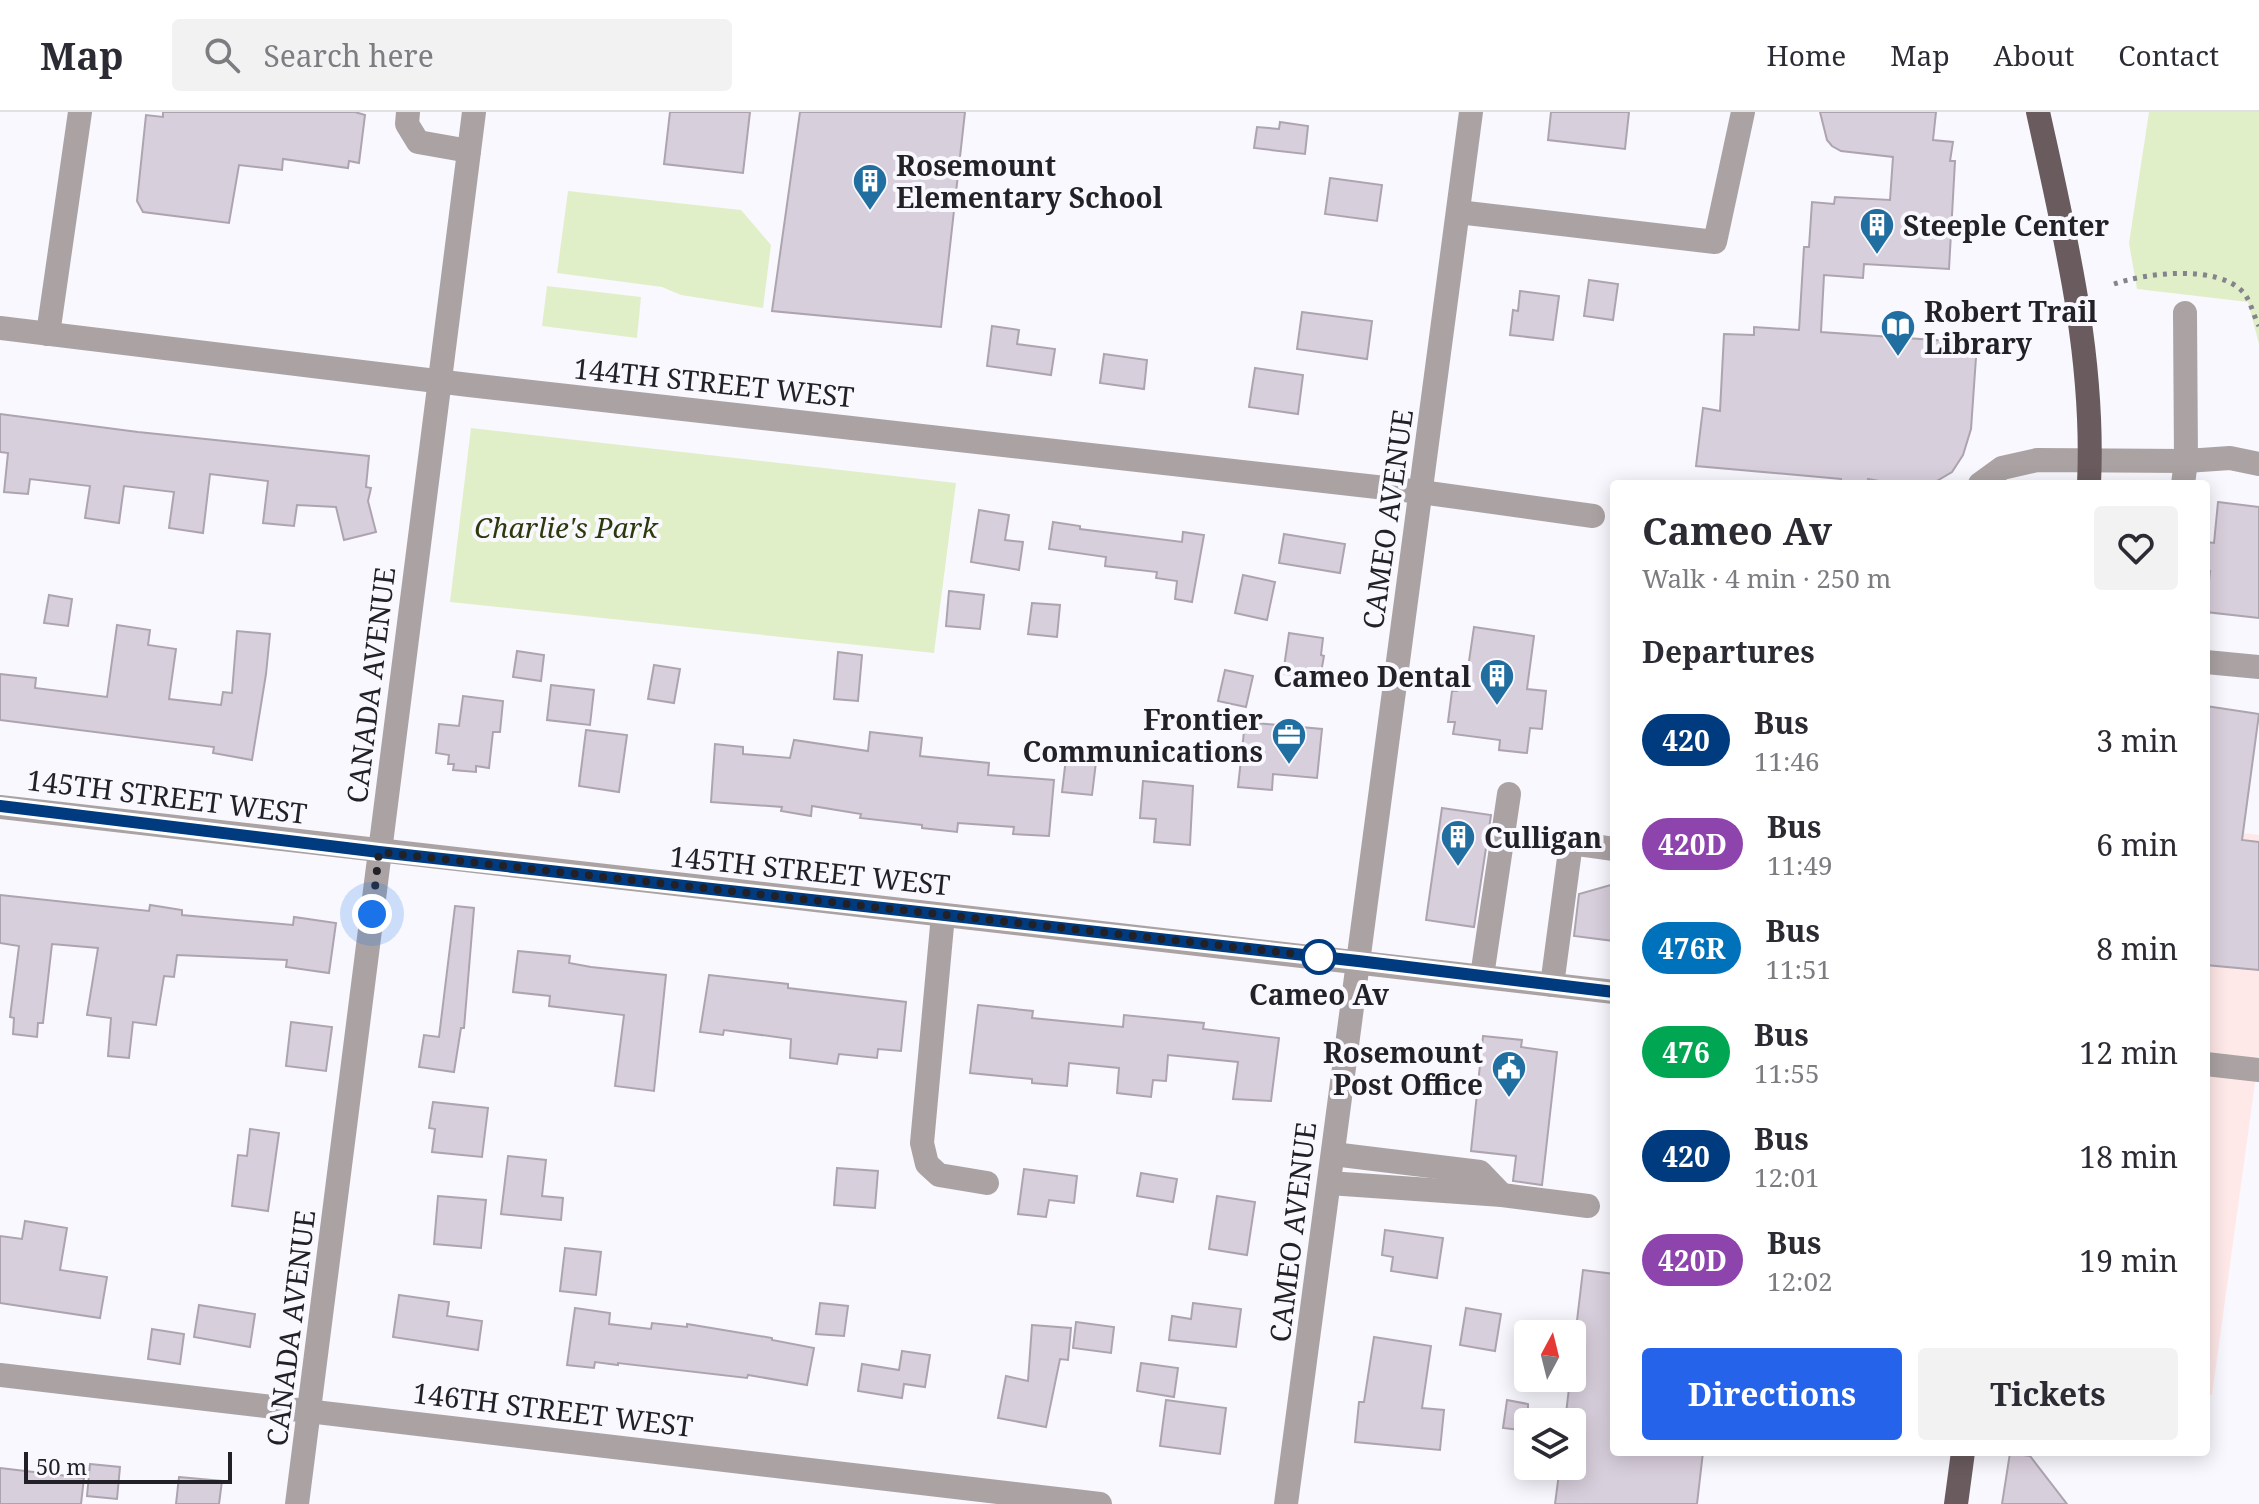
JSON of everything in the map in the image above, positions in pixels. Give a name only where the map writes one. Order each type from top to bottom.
[{"type":"main road","points":[[2038,112],[2082,332],[2090,472]]},
{"type":"main road","points":[[1956,1504],[1962,1456]]},
{"type":"street","points":[[48,334],[80,112]]},
{"type":"street","points":[[408,112],[407,124],[418,142],[469,151]]},
{"type":"street","name":"CANADA AVENUE","points":[[297,1504],[474,112]]},
{"type":"street","name":"CAMEO AVENUE","points":[[1286,1504],[1471,112]]},
{"type":"street","points":[[1458,212],[1715,242],[1743,112]]},
{"type":"street","points":[[2184,473],[2185,313]]},
{"type":"street","name":"144TH STREET WEST","points":[[0,328],[438,381],[1421,492],[1593,516]]},
{"type":"street","points":[[1986,480],[2017,462],[2037,460],[2090,472],[2184,473],[2230,458],[2259,464]]},
{"type":"street","points":[[2210,662],[2259,667]]},
{"type":"street","points":[[1482,976],[1509,794]]},
{"type":"street","name":"145TH STREET WEST","points":[[0,807],[1610,992]]},
{"type":"street","points":[[1552,985],[1571,843],[1610,848]]},
{"type":"street","points":[[943,915],[922,1143],[927,1164],[939,1175],[987,1183]]},
{"type":"street","points":[[2210,1064],[2259,1070]]},
{"type":"street","points":[[1333,1154],[1480,1172],[1502,1195]]},
{"type":"street","points":[[1329,1183],[1502,1195],[1588,1206]]},
{"type":"street","name":"146TH STREET WEST","points":[[0,1375],[1100,1504]]},
{"type":"path","points":[[2114,284],[2159,275],[2195,273],[2221,279],[2244,292],[2259,326]]},
{"type":"shaded area","points":[[2210,829],[2259,835],[2259,1054],[2212,1395]]},
{"type":"green space","points":[[2149,112],[2259,112],[2259,344],[2248,302],[2137,289],[2129,243]]},
{"type":"green space","points":[[568,191],[741,210],[771,245],[763,308],[681,295],[662,287],[557,273]]},
{"type":"green space","points":[[547,286],[641,297],[637,338],[542,326]]},
{"type":"green space","name":"Charlie's Park","points":[[471,428],[956,483],[934,653],[450,602]]},
{"type":"building","points":[[163,112],[355,112],[365,115],[359,163],[349,161],[348,168],[283,159],[282,170],[239,165],[229,223],[143,212],[137,201],[146,115],[163,117]]},
{"type":"building","points":[[670,112],[750,112],[743,173],[664,164]]},
{"type":"building","name":"Rosemount Elementary School","points":[[800,112],[965,112],[941,327],[772,311]]},
{"type":"building","points":[[1551,112],[1629,112],[1625,149],[1548,140]]},
{"type":"building","name":"Robert Trail Library","points":[[1820,112],[1936,112],[1933,140],[1953,142],[1950,161],[1955,161],[1949,269],[1864,264],[1863,278],[1824,275],[1821,332],[1977,343],[1971,429],[1963,455],[1952,472],[1938,480],[1841,480],[1696,466],[1703,408],[1720,411],[1724,334],[1754,335],[1754,327],[1799,330],[1804,247],[1809,247],[1812,202],[1834,204],[1835,197],[1890,200],[1893,157],[1841,151],[1827,140]]},
{"type":"building","points":[[1280,122],[1308,126],[1305,154],[1254,148],[1257,127],[1279,129]]},
{"type":"building","points":[[1330,178],[1382,185],[1377,221],[1325,214]]},
{"type":"building","points":[[1589,280],[1618,284],[1613,320],[1584,316]]},
{"type":"building","points":[[1520,291],[1559,296],[1553,340],[1510,335],[1513,310],[1518,311]]},
{"type":"building","points":[[1302,312],[1372,321],[1367,359],[1297,349]]},
{"type":"building","points":[[992,326],[1019,330],[1017,344],[1055,349],[1051,375],[987,366]]},
{"type":"building","points":[[1104,354],[1147,360],[1144,389],[1100,383]]},
{"type":"building","points":[[1255,368],[1303,375],[1298,414],[1249,407]]},
{"type":"building","points":[[0,414],[369,456],[366,487],[371,488],[368,501],[376,532],[344,540],[336,507],[297,505],[294,526],[263,523],[268,481],[210,474],[203,533],[169,528],[174,492],[124,486],[119,523],[85,518],[90,486],[30,479],[28,494],[4,492],[8,453],[0,452]]},
{"type":"building","points":[[2218,502],[2259,507],[2259,618],[2210,612],[2210,542],[2214,543]]},
{"type":"building","points":[[979,510],[1009,515],[1005,540],[1023,542],[1019,570],[971,562]]},
{"type":"building","points":[[1053,522],[1080,526],[1080,529],[1182,542],[1183,532],[1204,535],[1192,602],[1175,599],[1177,581],[1156,578],[1157,572],[1105,566],[1106,557],[1049,549]]},
{"type":"building","points":[[1284,534],[1345,544],[1340,573],[1279,563]]},
{"type":"building","points":[[1243,575],[1275,582],[1267,620],[1235,613]]},
{"type":"building","points":[[949,591],[984,595],[980,629],[946,626]]},
{"type":"building","points":[[49,595],[72,599],[68,626],[44,623]]},
{"type":"building","points":[[1032,603],[1060,605],[1057,637],[1028,634]]},
{"type":"building","points":[[117,625],[150,630],[148,645],[176,649],[169,699],[221,705],[223,692],[232,693],[237,631],[270,634],[252,760],[213,753],[214,747],[0,720],[0,674],[36,678],[35,688],[107,697]]},
{"type":"building","name":"Cameo Dental","points":[[1474,627],[1534,636],[1527,689],[1546,691],[1542,729],[1530,728],[1527,753],[1499,750],[1500,740],[1453,734],[1455,722],[1448,722],[1452,691],[1457,691],[1458,681],[1466,682]]},
{"type":"building","points":[[1289,633],[1323,638],[1321,655],[1324,656],[1318,689],[1298,686],[1299,676],[1283,674]]},
{"type":"building","points":[[517,651],[544,655],[541,681],[513,677]]},
{"type":"building","points":[[838,652],[862,655],[858,701],[834,699]]},
{"type":"building","points":[[654,665],[680,669],[674,703],[648,699]]},
{"type":"building","points":[[1225,670],[1253,676],[1246,707],[1218,701]]},
{"type":"building","points":[[551,685],[594,690],[590,725],[547,720]]},
{"type":"building","points":[[463,696],[503,701],[500,732],[493,732],[489,768],[476,766],[476,772],[453,770],[454,764],[448,764],[449,755],[436,753],[439,724],[459,726]]},
{"type":"building","points":[[2210,707],[2259,714],[2242,840],[2259,842],[2259,970],[2210,965]]},
{"type":"building","points":[[1245,722],[1322,729],[1317,778],[1273,774],[1272,790],[1238,787]]},
{"type":"building","points":[[586,730],[627,735],[619,792],[579,786]]},
{"type":"building","points":[[870,732],[922,738],[920,756],[989,763],[988,775],[1054,780],[1049,836],[1013,834],[1014,827],[958,823],[957,832],[922,828],[922,825],[860,818],[861,814],[812,806],[811,816],[781,811],[782,807],[711,802],[715,744],[743,747],[743,754],[790,758],[794,740],[868,751]]},
{"type":"building","points":[[1066,758],[1096,762],[1092,795],[1062,792]]},
{"type":"building","points":[[1143,781],[1193,786],[1190,845],[1154,842],[1156,819],[1140,818]]},
{"type":"building","name":"Culligan","points":[[1442,808],[1491,815],[1474,927],[1426,920]]},
{"type":"building","points":[[1610,885],[1610,940],[1574,936],[1579,894]]},
{"type":"building","points":[[0,895],[149,911],[150,905],[182,910],[182,915],[293,925],[294,917],[336,923],[329,973],[286,967],[287,960],[177,955],[174,977],[164,976],[156,1025],[133,1022],[129,1058],[108,1056],[111,1018],[87,1015],[98,948],[52,944],[43,1023],[38,1023],[37,1037],[13,1034],[14,1018],[10,1017],[19,946],[0,943]]},
{"type":"building","points":[[455,906],[474,908],[464,1028],[461,1028],[454,1072],[419,1067],[424,1035],[439,1037]]},
{"type":"building","points":[[518,951],[570,956],[569,963],[591,967],[666,975],[654,1091],[615,1086],[624,1015],[549,1006],[550,996],[513,992]]},
{"type":"building","points":[[709,975],[906,1002],[901,1051],[878,1049],[877,1058],[839,1054],[837,1064],[790,1058],[791,1039],[724,1030],[723,1035],[700,1032]]},
{"type":"building","points":[[978,1005],[1033,1011],[1032,1018],[1123,1027],[1124,1015],[1204,1023],[1203,1029],[1279,1038],[1271,1101],[1233,1099],[1238,1062],[1168,1055],[1166,1081],[1153,1080],[1151,1097],[1117,1093],[1119,1068],[1069,1063],[1067,1086],[970,1073]]},
{"type":"building","points":[[291,1022],[332,1027],[326,1071],[286,1066]]},
{"type":"building","points":[[1483,1036],[1522,1040],[1521,1047],[1557,1052],[1542,1185],[1513,1181],[1516,1156],[1471,1151]]},
{"type":"building","points":[[433,1102],[488,1108],[482,1157],[432,1152],[435,1129],[429,1128]]},
{"type":"building","points":[[250,1129],[279,1133],[268,1211],[232,1206],[238,1155],[247,1156]]},
{"type":"building","points":[[508,1156],[546,1160],[542,1196],[563,1198],[561,1220],[501,1214]]},
{"type":"building","points":[[837,1168],[878,1171],[875,1208],[834,1205]]},
{"type":"building","points":[[1024,1169],[1077,1176],[1074,1203],[1049,1200],[1046,1217],[1018,1214]]},
{"type":"building","points":[[1141,1173],[1177,1179],[1173,1202],[1137,1196]]},
{"type":"building","points":[[438,1196],[486,1200],[481,1248],[434,1244]]},
{"type":"building","points":[[1217,1196],[1255,1202],[1247,1255],[1209,1249]]},
{"type":"building","points":[[25,1221],[67,1228],[60,1270],[107,1277],[100,1318],[0,1303],[0,1236],[22,1239]]},
{"type":"building","points":[[1385,1230],[1443,1238],[1437,1278],[1391,1271],[1393,1257],[1382,1255]]},
{"type":"building","points":[[565,1248],[601,1252],[596,1295],[560,1291]]},
{"type":"building","points":[[1583,1270],[1610,1273],[1610,1456],[1703,1456],[1697,1504],[1555,1504],[1558,1480],[1586,1480],[1586,1408],[1567,1408],[1569,1392],[1586,1392],[1586,1320],[1577,1320]]},
{"type":"building","points":[[399,1295],[449,1302],[447,1316],[482,1321],[478,1350],[393,1337]]},
{"type":"building","points":[[820,1303],[848,1306],[844,1336],[816,1334]]},
{"type":"building","points":[[1193,1303],[1241,1309],[1236,1347],[1169,1340],[1172,1316],[1191,1319]]},
{"type":"building","points":[[199,1305],[255,1314],[250,1347],[194,1337]]},
{"type":"building","points":[[575,1308],[610,1313],[609,1324],[651,1329],[652,1323],[687,1327],[687,1324],[814,1348],[807,1385],[748,1375],[747,1378],[618,1363],[595,1362],[594,1368],[567,1365]]},
{"type":"building","points":[[1466,1308],[1501,1314],[1495,1351],[1460,1345]]},
{"type":"building","points":[[1076,1322],[1114,1327],[1111,1353],[1073,1348]]},
{"type":"building","points":[[1032,1325],[1071,1328],[1068,1360],[1060,1359],[1046,1427],[998,1418],[1006,1376],[1028,1381]]},
{"type":"building","points":[[152,1329],[184,1334],[180,1364],[148,1359]]},
{"type":"building","points":[[1374,1337],[1431,1346],[1422,1408],[1444,1410],[1440,1450],[1355,1442],[1359,1402],[1364,1402]]},
{"type":"building","points":[[902,1351],[930,1355],[925,1387],[904,1384],[902,1398],[858,1391],[862,1364],[899,1370]]},
{"type":"building","points":[[1141,1363],[1178,1368],[1174,1397],[1137,1391]]},
{"type":"building","points":[[1166,1400],[1226,1408],[1220,1454],[1160,1446]]},
{"type":"building","points":[[1507,1400],[1528,1404],[1528,1408],[1514,1408],[1514,1429],[1503,1428]]},
{"type":"building","points":[[2010,1456],[2030,1456],[2067,1504],[2002,1504]]},
{"type":"building","points":[[90,1464],[120,1467],[117,1499],[87,1496]]},
{"type":"building","points":[[0,1468],[84,1478],[81,1504],[0,1504]]},
{"type":"building","points":[[179,1477],[222,1481],[219,1504],[176,1504]]},
{"type":"bus line","name":"420","points":[[0,806],[1610,992]]},
{"type":"place","name":"Rosemount Elementary School","points":[[870,212]]},
{"type":"place","name":"Steeple Center","points":[[1877,256]]},
{"type":"place","name":"Robert Trail Library","points":[[1898,358]]},
{"type":"place","name":"Cameo Dental","points":[[1497,707]]},
{"type":"place","name":"Frontier Communications","points":[[1289,766]]},
{"type":"place","name":"Culligan","points":[[1458,868]]},
{"type":"place","name":"Cameo Av","points":[[1319,957]]},
{"type":"place","name":"Rosemount Post Office","points":[[1509,1099]]},
{"type":"route","points":[[372,914],[379,852],[1324,957],[1319,957]]}]
